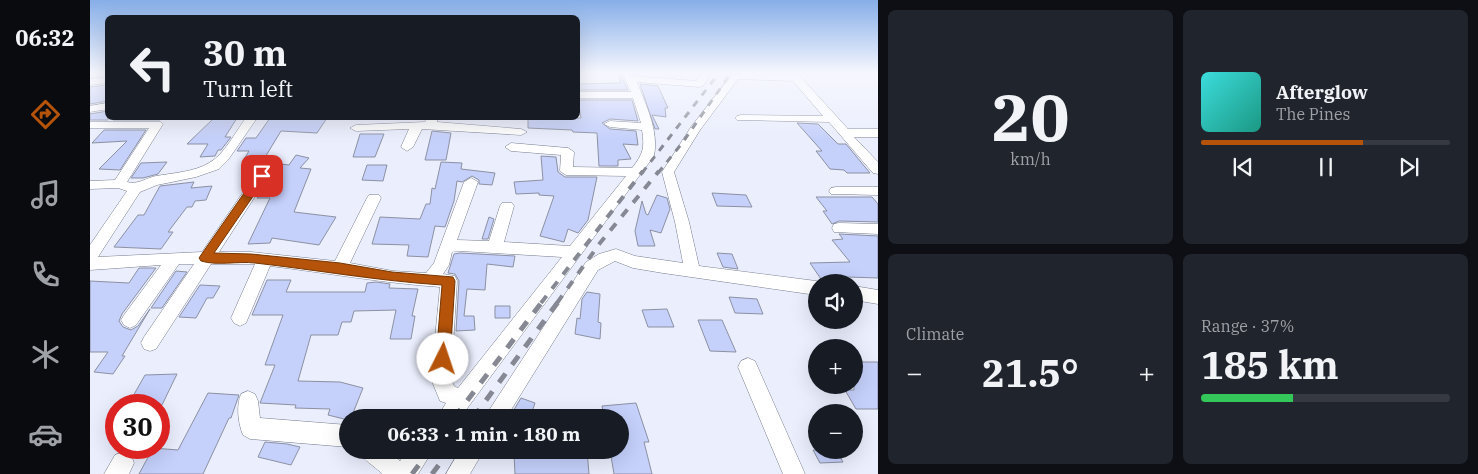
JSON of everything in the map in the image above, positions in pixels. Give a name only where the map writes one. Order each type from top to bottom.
[{"type":"street","points":[[454,409],[648,156],[650,149],[646,126],[636,95]]},
{"type":"street","points":[[692,271],[682,222],[668,172],[695,129],[721,95]]},
{"type":"street","points":[[811,95],[878,170]]},
{"type":"street","points":[[741,118],[833,119]]},
{"type":"street","points":[[90,257],[135,189],[154,181],[196,173],[214,166],[224,157],[250,120]]},
{"type":"street","points":[[407,147],[415,128],[427,122]]},
{"type":"street","points":[[356,128],[427,122],[521,132]]},
{"type":"street","points":[[90,125],[157,124],[119,184]]},
{"type":"street","points":[[610,124],[646,126]]},
{"type":"street","points":[[845,133],[878,133]]},
{"type":"street","points":[[511,147],[568,152],[566,171],[635,172]]},
{"type":"street","points":[[150,343],[205,258],[262,176]]},
{"type":"street","points":[[431,280],[441,264],[471,182]]},
{"type":"street","points":[[90,185],[119,184],[135,189]]},
{"type":"street","points":[[836,191],[878,191]]},
{"type":"street","points":[[340,268],[374,198]]},
{"type":"street","points":[[495,247],[507,206]]},
{"type":"street","points":[[839,228],[878,228]]},
{"type":"street","points":[[446,248],[460,245],[565,251],[573,254]]},
{"type":"street","points":[[500,409],[592,266],[605,258],[616,255],[633,262],[808,287]]},
{"type":"street","points":[[90,264],[176,258],[265,260],[340,268],[392,277],[449,281],[441,379],[447,394],[462,399]]},
{"type":"street","points":[[130,320],[176,258]]},
{"type":"street","points":[[240,318],[265,260]]},
{"type":"street","points":[[863,294],[878,297]]},
{"type":"street","points":[[748,367],[794,474]]},
{"type":"street","points":[[248,401],[250,428],[339,435]]},
{"type":"street","points":[[383,459],[397,474]]},
{"type":"street","points":[[404,474],[415,459]]},
{"type":"street","points":[[457,474],[467,459]]},
{"type":"building","points":[[90,95],[105,95],[105,102],[90,104]]},
{"type":"building","points":[[644,95],[662,95],[668,108],[665,108],[666,117],[652,115],[659,129],[655,129]]},
{"type":"building","points":[[580,100],[632,100],[638,121],[610,119],[602,123],[610,129],[636,131],[638,145],[623,144],[631,159],[618,160],[618,166],[599,166],[597,133],[528,128],[528,120],[580,120]]},
{"type":"building","points":[[105,112],[105,120],[90,120],[90,114]]},
{"type":"building","points":[[212,120],[236,120],[225,137],[231,137],[221,150],[218,150],[215,156],[200,157],[208,144],[187,144]]},
{"type":"building","points":[[269,120],[326,120],[317,133],[281,131],[264,159],[244,159],[249,151],[237,151],[246,138],[256,138]]},
{"type":"building","points":[[797,123],[818,124],[838,144],[846,144],[870,173],[847,173],[844,170],[830,169],[816,151],[822,151]]},
{"type":"building","points":[[104,130],[146,130],[120,170],[99,169],[127,141],[92,143]]},
{"type":"building","points":[[432,131],[451,133],[446,160],[425,160]]},
{"type":"building","points":[[360,134],[384,134],[375,157],[353,157]]},
{"type":"building","points":[[296,155],[309,158],[300,168],[311,169],[294,212],[336,217],[319,245],[272,238],[270,243],[248,244],[270,198],[257,198],[271,176],[267,172],[272,163],[289,165]]},
{"type":"building","points":[[541,156],[556,157],[558,172],[565,177],[597,177],[588,220],[578,233],[568,229],[564,242],[540,236],[554,196],[539,195],[539,193],[516,194],[514,182],[543,180]]},
{"type":"building","points":[[167,162],[158,174],[143,178],[131,178],[141,163]]},
{"type":"building","points":[[441,162],[462,163],[461,169],[495,173],[492,185],[479,184],[479,180],[472,176],[462,182],[457,181],[454,201],[445,227],[435,226],[428,257],[407,256],[409,245],[372,244],[380,217],[420,219],[426,204],[430,204],[432,188],[435,189]]},
{"type":"building","points":[[367,165],[387,165],[383,181],[362,180]]},
{"type":"building","points":[[194,182],[191,188],[212,186],[206,200],[195,201],[192,207],[187,207],[168,232],[173,232],[161,249],[114,247],[138,215],[144,215],[160,186]]},
{"type":"building","points":[[712,193],[746,195],[752,207],[717,206]]},
{"type":"building","points":[[657,195],[667,198],[670,209],[661,233],[650,230],[655,246],[638,246],[635,231],[642,201],[648,215]]},
{"type":"building","points":[[816,197],[872,197],[878,204],[878,222],[839,221],[832,224],[823,211],[827,211]]},
{"type":"building","points":[[489,217],[494,219],[488,239],[482,239]]},
{"type":"building","points":[[839,234],[878,236],[878,278],[863,278],[863,274],[818,274],[810,263],[850,262],[832,240],[843,239]]},
{"type":"building","points":[[717,253],[732,254],[738,269],[723,267]]},
{"type":"building","points":[[454,254],[515,256],[513,267],[487,264],[485,290],[467,289],[464,316],[474,316],[475,330],[456,331],[459,281],[455,274],[448,273]]},
{"type":"building","points":[[139,268],[156,268],[122,314],[119,321],[123,327],[131,330],[138,326],[150,309],[122,356],[125,356],[113,374],[94,372],[108,352],[90,352],[90,281],[129,283]]},
{"type":"building","points":[[176,271],[187,272],[162,308],[151,308]]},
{"type":"building","points":[[267,280],[291,280],[286,292],[365,292],[367,283],[376,282],[390,284],[389,288],[418,289],[412,316],[415,316],[411,339],[390,339],[396,310],[354,311],[351,322],[342,322],[338,335],[311,335],[298,381],[340,382],[363,388],[355,409],[339,409],[339,418],[328,415],[330,409],[295,408],[296,405],[260,403],[275,365],[265,365],[283,315],[252,315]]},
{"type":"building","points":[[200,285],[220,286],[213,298],[207,298],[196,318],[179,317]]},
{"type":"building","points":[[587,292],[600,294],[598,322],[601,323],[600,339],[575,334],[577,318],[580,319],[582,299]]},
{"type":"building","points":[[729,297],[757,299],[763,314],[735,313]]},
{"type":"building","points":[[495,306],[510,306],[510,318],[495,318]]},
{"type":"building","points":[[667,309],[674,327],[648,327],[642,310]]},
{"type":"building","points":[[698,320],[722,320],[736,352],[710,351]]},
{"type":"building","points":[[863,362],[878,362],[878,409],[863,409],[863,404],[853,404],[847,394],[863,394]]},
{"type":"building","points":[[177,374],[167,394],[134,394],[145,375]]},
{"type":"building","points":[[208,393],[239,395],[231,418],[229,418],[203,474],[139,474],[147,459],[170,459],[170,449],[178,450]]},
{"type":"building","points":[[521,398],[535,403],[533,409],[514,409]]},
{"type":"building","points":[[636,403],[649,442],[644,442],[652,474],[614,474],[612,459],[629,459],[629,409],[602,409],[602,406]]},
{"type":"building","points":[[265,442],[300,447],[291,465],[258,457]]},
{"type":"building","points":[[514,459],[588,459],[589,474],[515,474]]},
{"type":"building","points":[[818,459],[841,459],[843,462],[820,463]]},
{"type":"railway","points":[[642,173],[702,95]]},
{"type":"railway","points":[[658,173],[683,142],[716,95]]},
{"type":"railway","points":[[541,303],[643,171]]},
{"type":"railway","points":[[557,303],[600,243],[659,171]]},
{"type":"railway","points":[[461,409],[542,302]]},
{"type":"railway","points":[[480,409],[558,302]]},
{"type":"railway","points":[[412,474],[423,459]]},
{"type":"railway","points":[[432,474],[443,459]]},
{"type":"route","points":[[262,176],[205,258],[251,258],[340,268],[392,277],[449,281],[443,359]]}]
